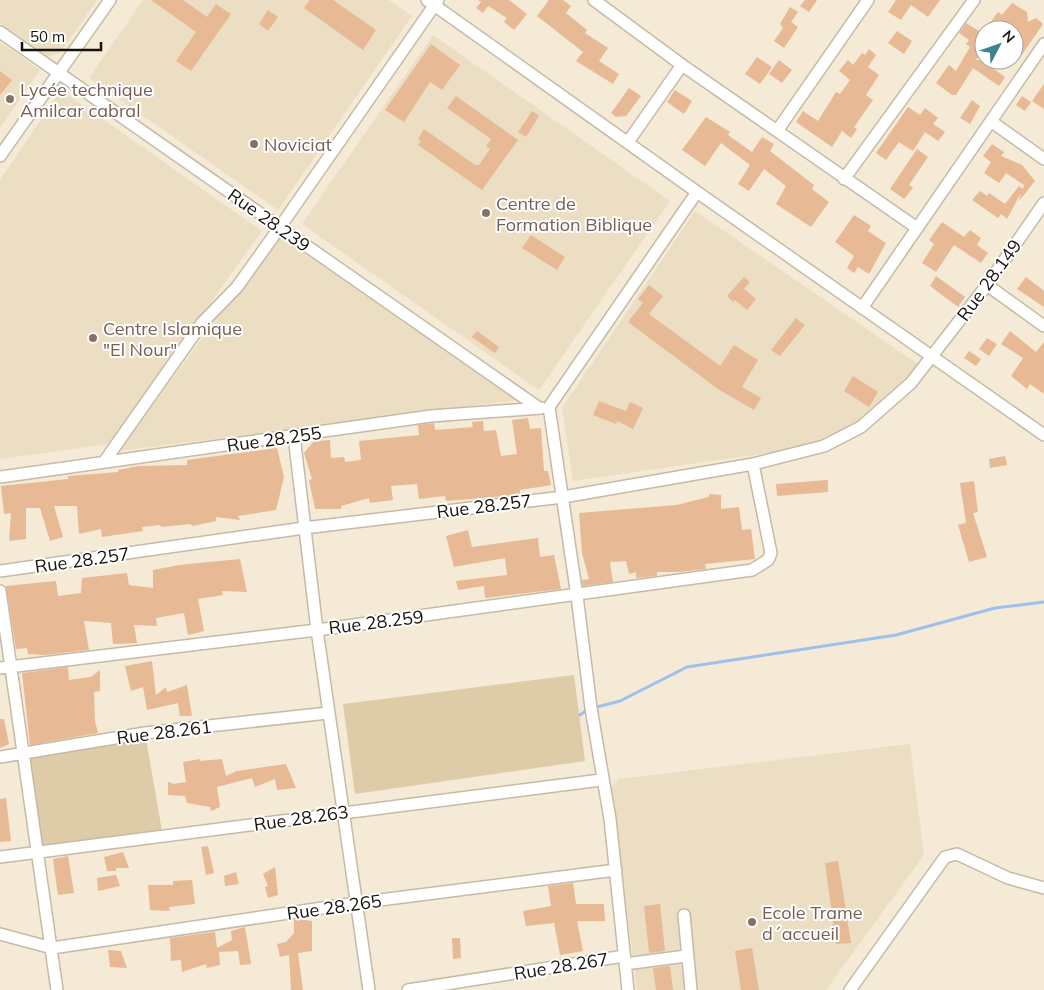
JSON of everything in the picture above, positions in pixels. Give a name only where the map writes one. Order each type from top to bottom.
[{"type":"street","points":[[0,156],[110,0]]},
{"type":"street","points":[[594,0],[844,179],[917,228]]},
{"type":"street","points":[[777,131],[868,0]]},
{"type":"street","points":[[844,179],[974,0]]},
{"type":"street","points":[[104,462],[202,323],[237,287],[280,227],[433,2],[697,192],[1044,435]]},
{"type":"street","name":"Rue 28.239","points":[[0,32],[60,71],[155,142],[544,408]]},
{"type":"street","points":[[862,308],[1044,44]]},
{"type":"street","points":[[628,142],[682,64]]},
{"type":"street","points":[[992,122],[1044,159]]},
{"type":"street","points":[[628,990],[610,819],[601,780],[563,497],[544,408],[697,192]]},
{"type":"street","name":"Rue 28.149","points":[[933,358],[1044,203]]},
{"type":"street","points":[[987,285],[1044,326]]},
{"type":"street","name":"Rue 28.257","points":[[0,571],[304,528],[563,497],[806,453],[824,446],[861,426],[911,384],[933,358]]},
{"type":"street","name":"Rue 28.255","points":[[0,477],[431,416],[544,408]]},
{"type":"street","points":[[1032,426],[1044,429]]},
{"type":"street","points":[[294,436],[328,713],[369,990]]},
{"type":"street","name":"Rue 28.259","points":[[5,667],[317,630],[577,596],[752,570],[768,560],[771,553],[753,464]]},
{"type":"street","points":[[0,591],[5,667],[23,754],[57,990]]},
{"type":"street","name":"Rue 28.261","points":[[0,757],[145,734],[328,713]]},
{"type":"street","name":"Rue 28.263","points":[[0,857],[38,854],[343,812],[601,780]]},
{"type":"street","points":[[850,990],[945,856],[957,854],[1008,878],[1044,888]]},
{"type":"street","name":"Rue 28.265","points":[[52,948],[356,903],[616,870]]},
{"type":"street","points":[[684,915],[690,990]]},
{"type":"street","points":[[0,934],[52,948]]},
{"type":"street","name":"Rue 28.267","points":[[408,990],[624,960],[686,956]]},
{"type":"shaded area","points":[[0,0],[97,0],[60,53],[48,57],[0,23]]},
{"type":"shaded area","name":"Noviciat","points":[[143,0],[389,0],[412,16],[278,210],[89,78]]},
{"type":"shaded area","name":"Centre de Formation Biblique","points":[[433,35],[670,201],[539,390],[302,224]]},
{"type":"shaded area","name":"Lycée technique Amilcar cabral","points":[[0,42],[40,70],[0,128]]},
{"type":"shaded area","name":"Centre Islamique \"El Nour\"","points":[[61,90],[262,231],[109,444],[0,459],[0,180]]},
{"type":"shaded area","points":[[695,211],[919,365],[898,390],[857,423],[833,437],[781,451],[573,481],[562,408]]},
{"type":"shaded area","points":[[278,235],[517,400],[119,451]]},
{"type":"shaded area","points":[[574,675],[585,761],[355,794],[343,704]]},
{"type":"shaded area","points":[[145,733],[163,837],[42,848],[30,753]]},
{"type":"shaded area","name":"Ecole Trame d´accueil","points":[[910,744],[924,855],[826,990],[637,990],[611,787],[619,779]]},
{"type":"building","points":[[151,0],[183,0],[207,17],[216,4],[231,14],[191,71],[176,61],[196,32]]},
{"type":"building","points":[[310,0],[333,0],[376,30],[363,50],[304,8]]},
{"type":"building","points":[[478,0],[509,0],[527,14],[514,30],[504,22],[507,18],[488,6],[483,13],[476,8],[481,2]]},
{"type":"building","points":[[549,0],[563,0],[571,6],[566,13],[587,30],[585,33],[608,48],[599,61],[619,74],[613,84],[576,61],[583,52],[537,16]]},
{"type":"building","points":[[805,0],[817,0],[809,12],[800,6]]},
{"type":"building","points":[[896,0],[940,0],[928,17],[911,5],[901,20],[888,12]]},
{"type":"building","points":[[1012,3],[1027,12],[1028,22],[1036,18],[1043,24],[1024,52],[1024,20],[992,20],[998,12],[1002,15]]},
{"type":"building","points":[[790,7],[798,12],[791,22],[798,27],[784,48],[774,41],[783,28],[780,24]]},
{"type":"building","points":[[268,10],[278,17],[268,31],[259,24]]},
{"type":"building","points":[[966,23],[974,28],[974,69],[956,95],[952,95],[936,83],[949,65],[956,71],[970,47],[966,44],[969,40],[959,33]]},
{"type":"building","points":[[897,31],[912,41],[904,54],[888,43]]},
{"type":"building","points":[[431,44],[460,65],[442,90],[430,82],[404,122],[385,110]]},
{"type":"building","points":[[869,49],[876,55],[868,67],[879,75],[866,95],[873,100],[854,127],[857,129],[851,138],[842,131],[832,147],[796,122],[803,111],[818,121],[836,92],[840,94],[850,80],[839,71],[848,60],[853,65],[862,53],[865,55]]},
{"type":"building","points":[[757,57],[772,67],[760,84],[745,74]]},
{"type":"building","points":[[779,60],[792,70],[782,83],[769,74]]},
{"type":"building","points":[[976,70],[995,70],[1005,77],[999,86]]},
{"type":"building","points":[[0,71],[12,80],[0,95]]},
{"type":"building","points":[[1044,84],[1044,109],[1032,101]]},
{"type":"building","points":[[629,88],[641,96],[626,116],[616,117],[611,113]]},
{"type":"building","points":[[675,90],[692,101],[684,114],[667,102]]},
{"type":"building","points":[[456,96],[518,140],[482,190],[418,145],[421,141],[418,139],[424,129],[475,165],[479,165],[490,149],[486,146],[491,139],[447,108]]},
{"type":"building","points":[[1022,96],[1031,102],[1025,111],[1016,105]]},
{"type":"building","points":[[972,100],[980,106],[970,124],[960,118]]},
{"type":"building","points":[[908,107],[920,115],[925,108],[938,118],[933,124],[945,132],[938,141],[925,132],[913,151],[899,142],[886,160],[876,153]]},
{"type":"building","points":[[532,111],[539,116],[526,137],[518,132]]},
{"type":"building","points":[[706,117],[730,132],[728,135],[752,152],[762,137],[774,144],[770,151],[814,185],[812,189],[829,202],[811,227],[776,204],[786,186],[764,169],[749,191],[738,184],[750,165],[721,143],[705,166],[682,150]]},
{"type":"building","points":[[992,144],[1004,152],[1001,156],[1022,165],[1035,181],[1019,201],[1021,193],[1007,219],[1001,214],[998,218],[972,200],[980,191],[987,196],[989,193],[1005,204],[1019,186],[1023,189],[1024,185],[1006,173],[999,183],[984,173],[991,162],[983,156]]},
{"type":"building","points":[[917,149],[928,157],[909,185],[913,188],[904,199],[890,189]]},
{"type":"building","points":[[854,215],[871,226],[868,231],[886,243],[869,274],[858,267],[854,273],[847,268],[854,256],[835,242]]},
{"type":"building","points":[[942,222],[964,237],[970,230],[981,238],[977,245],[988,253],[981,263],[954,245],[936,272],[922,263],[934,244],[929,240]]},
{"type":"building","points":[[531,235],[565,257],[557,270],[522,248]]},
{"type":"building","points":[[936,276],[965,297],[958,307],[930,286]]},
{"type":"building","points":[[744,277],[750,282],[744,289],[756,299],[747,310],[727,296]]},
{"type":"building","points":[[1026,277],[1044,291],[1044,307],[1017,289]]},
{"type":"building","points":[[649,285],[663,296],[649,314],[720,366],[734,345],[758,360],[742,387],[761,398],[754,410],[718,389],[628,322],[643,303],[638,299]]},
{"type":"building","points":[[796,318],[805,325],[780,356],[771,350]]},
{"type":"building","points":[[477,331],[499,347],[495,353],[472,337]]},
{"type":"building","points":[[1010,331],[1036,352],[1044,342],[1044,394],[1030,384],[1027,389],[1011,376],[1023,358],[1001,344]]},
{"type":"building","points":[[987,338],[997,344],[989,356],[979,349]]},
{"type":"building","points":[[969,351],[981,359],[976,366],[964,358]]},
{"type":"building","points":[[853,376],[878,392],[869,407],[844,391]]},
{"type":"building","points":[[599,401],[626,411],[630,402],[643,408],[633,429],[617,421],[616,424],[593,415]]},
{"type":"building","points":[[528,418],[530,429],[541,428],[544,471],[548,471],[551,485],[520,490],[520,495],[446,501],[445,496],[419,499],[417,484],[391,486],[393,500],[370,503],[369,498],[341,506],[341,509],[315,509],[309,480],[312,479],[304,453],[314,441],[330,440],[331,458],[344,457],[345,462],[361,460],[359,441],[419,435],[418,425],[434,423],[435,430],[473,427],[472,422],[483,421],[484,431],[496,430],[501,456],[517,454],[512,420]]},
{"type":"building","points":[[277,448],[284,477],[276,510],[238,516],[240,520],[216,517],[216,521],[192,526],[191,524],[142,527],[143,531],[102,537],[101,529],[79,534],[77,506],[54,506],[63,537],[50,541],[40,508],[26,508],[26,539],[9,541],[11,513],[4,514],[1,486],[68,479],[68,476],[118,472],[118,470],[138,466],[187,465],[187,460]]},
{"type":"building","points":[[1005,456],[1007,465],[990,468],[989,459]]},
{"type":"building","points":[[828,480],[828,492],[777,496],[776,484]]},
{"type":"building","points":[[974,481],[978,512],[973,513],[987,557],[969,562],[958,525],[966,523],[960,483]]},
{"type":"building","points":[[709,494],[721,495],[721,509],[739,507],[742,530],[751,529],[755,559],[705,564],[706,569],[657,572],[657,576],[636,578],[636,572],[629,574],[626,561],[610,562],[613,582],[583,586],[582,580],[589,579],[582,553],[579,513],[676,505],[709,497]]},
{"type":"building","points":[[468,530],[472,547],[538,538],[540,557],[554,555],[561,589],[485,598],[484,586],[458,590],[456,581],[507,575],[505,558],[454,567],[446,536]]},
{"type":"building","points":[[240,559],[247,592],[222,591],[223,595],[198,599],[204,631],[188,635],[184,613],[156,618],[157,626],[134,625],[137,643],[113,644],[111,623],[84,621],[89,650],[45,655],[28,654],[27,648],[16,649],[6,586],[56,581],[58,596],[81,593],[82,578],[127,573],[129,585],[153,588],[153,570],[179,565]]},
{"type":"building","points":[[152,661],[156,695],[166,687],[167,692],[187,685],[192,716],[180,716],[178,703],[147,710],[143,687],[131,691],[125,666]]},
{"type":"building","points":[[68,667],[69,680],[91,677],[100,670],[100,691],[94,692],[95,721],[98,733],[30,745],[22,673]]},
{"type":"building","points":[[0,719],[4,719],[9,744],[0,748]]},
{"type":"building","points":[[200,759],[200,761],[222,759],[226,776],[237,771],[286,764],[296,788],[277,790],[275,779],[255,787],[252,778],[217,787],[220,807],[211,811],[210,807],[187,803],[185,796],[168,795],[168,782],[174,784],[186,782],[183,762]]},
{"type":"building","points":[[6,798],[11,841],[0,842],[0,799]]},
{"type":"building","points":[[208,846],[214,873],[206,875],[201,847]]},
{"type":"building","points":[[123,852],[129,868],[116,868],[116,871],[107,871],[104,857]]},
{"type":"building","points":[[68,856],[74,893],[58,895],[53,859]]},
{"type":"building","points":[[838,861],[851,943],[836,944],[825,863]]},
{"type":"building","points":[[275,867],[278,895],[268,898],[265,887],[268,886],[263,874]]},
{"type":"building","points":[[236,872],[239,884],[225,886],[224,876]]},
{"type":"building","points":[[116,875],[120,886],[98,891],[97,878]]},
{"type":"building","points":[[192,880],[195,904],[169,907],[170,911],[150,910],[148,885],[173,885],[173,881]]},
{"type":"building","points":[[573,883],[576,904],[604,904],[605,921],[577,921],[583,951],[560,955],[554,923],[526,926],[523,911],[551,906],[548,886]]},
{"type":"building","points":[[660,904],[665,951],[649,953],[644,906]]},
{"type":"building","points":[[294,920],[312,921],[312,951],[298,953],[303,990],[291,990],[289,955],[280,957],[277,944],[286,942],[294,933]]},
{"type":"building","points":[[245,927],[251,964],[240,965],[238,951],[219,952],[220,965],[207,968],[206,964],[182,972],[181,960],[171,961],[170,938],[215,932],[217,948],[232,940],[231,931]]},
{"type":"building","points":[[452,938],[460,938],[461,958],[453,959]]},
{"type":"building","points":[[752,948],[759,990],[741,990],[735,951]]},
{"type":"building","points":[[108,950],[121,951],[127,968],[110,967]]},
{"type":"building","points":[[670,966],[673,990],[656,990],[653,968]]},
{"type":"waterway","points":[[593,708],[620,701],[687,667],[896,635],[995,608],[1044,602]]},
{"type":"waterway","points":[[580,715],[587,710]]},
{"type":"place","name":"Lycée technique Amilcar cabral","points":[[10,99]]},
{"type":"place","name":"Noviciat","points":[[254,144]]},
{"type":"place","name":"Centre de Formation Biblique","points":[[486,213]]},
{"type":"place","name":"Centre Islamique \"El Nour\"","points":[[93,338]]},
{"type":"place","name":"Ecole Trame d´accueil","points":[[752,922]]}]
